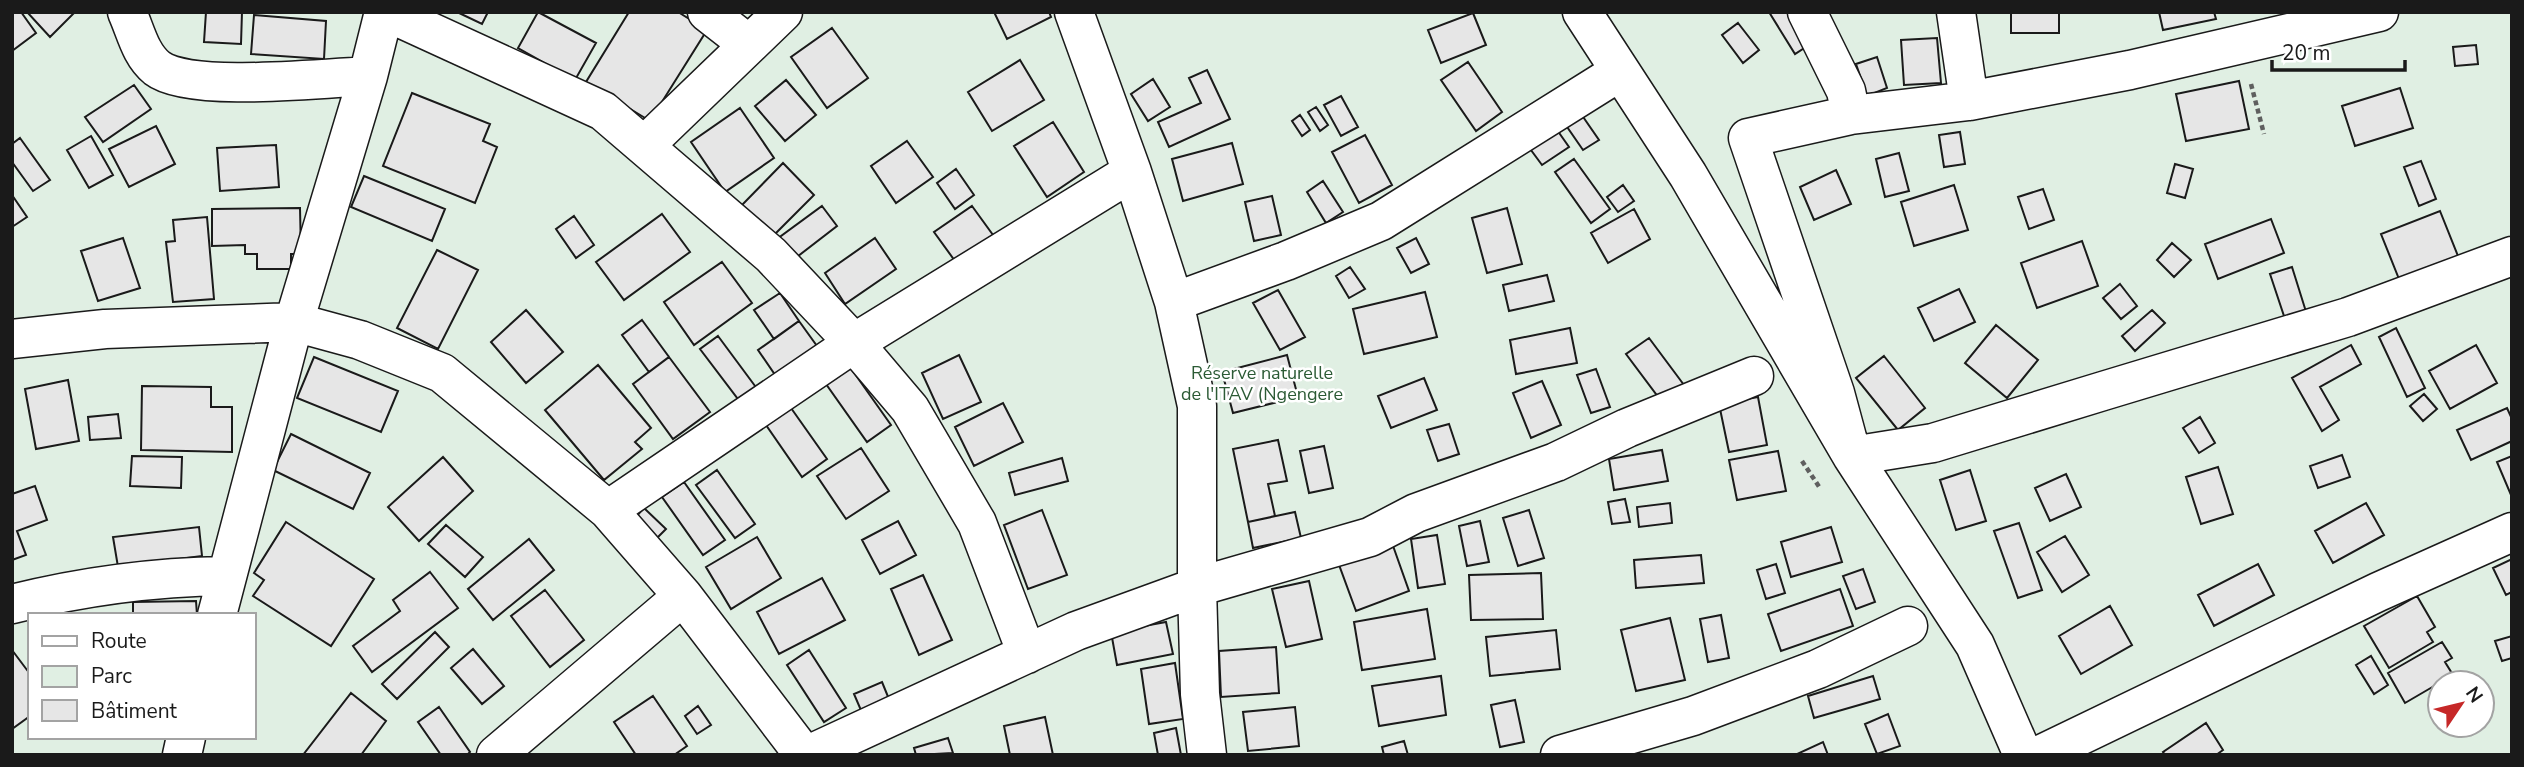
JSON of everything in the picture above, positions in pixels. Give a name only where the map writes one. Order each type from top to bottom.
[{"type":"street","points":[[127,12],[144,54],[159,70],[190,79],[263,82],[369,76]]},
{"type":"street","points":[[217,613],[294,322],[369,76],[385,12],[603,111],[771,255],[854,343],[910,409],[977,523],[1027,654]]},
{"type":"street","points":[[707,12],[748,44]]},
{"type":"street","points":[[645,145],[783,12]]},
{"type":"street","points":[[1581,12],[1688,175],[1853,456],[1975,645],[2023,755]]},
{"type":"street","points":[[1807,12],[1846,92],[1851,115]]},
{"type":"street","points":[[1956,12],[1969,101]]},
{"type":"street","points":[[1853,456],[1835,393],[1748,138],[1851,115],[1969,101],[2130,70],[2379,12]]},
{"type":"street","points":[[1085,17],[1174,302],[1197,406],[1200,694],[1207,755]]},
{"type":"street","points":[[1174,302],[1286,261],[1381,221],[1619,72]]},
{"type":"street","points":[[608,510],[854,343],[1132,172]]},
{"type":"street","points":[[1853,456],[1933,443],[2090,396],[2348,317],[2512,256]]},
{"type":"street","points":[[12,339],[105,329],[294,322],[360,340],[442,373],[608,510],[683,596],[806,755],[1076,631],[1197,587],[1370,537],[1416,513],[1556,463],[1627,428],[1685,406],[1729,383],[1754,376]]},
{"type":"street","points":[[2040,755],[2378,592],[2512,532]]},
{"type":"street","points":[[12,604],[74,588],[161,577],[226,576]]},
{"type":"street","points":[[496,755],[683,596]]},
{"type":"street","points":[[1560,755],[1693,716],[1818,668],[1908,626]]},
{"type":"green space","name":"Réserve naturelle de l'ITAV (Ngengere","points":[[12,12],[2512,12],[2512,755],[12,755]]},
{"type":"building","points":[[12,12],[21,12],[36,33],[12,51]]},
{"type":"building","points":[[27,12],[75,12],[50,37]]},
{"type":"building","points":[[206,12],[242,12],[241,44],[204,42]]},
{"type":"building","points":[[457,12],[488,12],[482,24]]},
{"type":"building","points":[[538,12],[596,43],[575,80],[518,48]]},
{"type":"building","points":[[629,12],[678,12],[707,30],[650,121],[586,82]]},
{"type":"building","points":[[994,12],[1049,12],[1051,17],[1007,39]]},
{"type":"building","points":[[1769,12],[1796,12],[1815,41],[1795,54]]},
{"type":"building","points":[[2011,12],[2059,12],[2059,33],[2011,33]]},
{"type":"building","points":[[2159,12],[2214,12],[2216,19],[2163,30]]},
{"type":"building","points":[[1473,13],[1486,45],[1441,63],[1428,30]]},
{"type":"building","points":[[254,15],[326,21],[324,59],[251,54]]},
{"type":"building","points":[[1738,23],[1759,50],[1743,63],[1722,35]]},
{"type":"building","points":[[832,28],[868,78],[827,108],[791,57]]},
{"type":"building","points":[[1937,38],[1941,83],[1904,85],[1901,40]]},
{"type":"building","points":[[2476,45],[2478,64],[2455,66],[2453,47]]},
{"type":"building","points":[[1877,57],[1887,88],[1867,96],[1856,64]]},
{"type":"building","points":[[1020,60],[1044,100],[992,131],[968,92]]},
{"type":"building","points":[[1468,62],[1502,112],[1476,131],[1441,80]]},
{"type":"building","points":[[1207,70],[1230,119],[1169,147],[1158,122],[1201,103],[1189,78]]},
{"type":"building","points":[[1153,79],[1170,107],[1148,121],[1131,94]]},
{"type":"building","points":[[786,80],[816,115],[785,141],[755,106]]},
{"type":"building","points":[[2239,81],[2249,129],[2186,141],[2176,94]]},
{"type":"building","points":[[134,85],[151,109],[103,142],[85,117]]},
{"type":"building","points":[[2400,88],[2413,128],[2355,146],[2342,106]]},
{"type":"building","points":[[412,93],[490,124],[483,141],[497,147],[475,203],[383,166]]},
{"type":"building","points":[[1341,96],[1358,127],[1341,136],[1324,105]]},
{"type":"building","points":[[1316,107],[1328,125],[1320,131],[1308,112]]},
{"type":"building","points":[[740,108],[774,158],[725,192],[691,142]]},
{"type":"building","points":[[1579,111],[1599,140],[1583,150],[1563,121]]},
{"type":"building","points":[[1300,115],[1310,130],[1302,136],[1292,121]]},
{"type":"building","points":[[1053,122],[1084,172],[1047,197],[1014,146]]},
{"type":"building","points":[[156,126],[175,164],[129,187],[109,149]]},
{"type":"building","points":[[1555,127],[1569,147],[1542,165],[1528,146]]},
{"type":"building","points":[[1960,132],[1965,164],[1944,167],[1939,135]]},
{"type":"building","points":[[1365,135],[1392,185],[1359,203],[1332,152]]},
{"type":"building","points":[[91,136],[113,175],[89,188],[67,150]]},
{"type":"building","points":[[20,138],[50,180],[33,191],[12,162],[12,144]]},
{"type":"building","points":[[907,141],[933,177],[896,203],[871,166]]},
{"type":"building","points":[[1232,143],[1243,184],[1183,201],[1172,159]]},
{"type":"building","points":[[276,145],[279,187],[220,191],[217,148]]},
{"type":"building","points":[[1899,153],[1909,191],[1885,197],[1876,159]]},
{"type":"building","points":[[1574,159],[1610,209],[1591,223],[1555,172]]},
{"type":"building","points":[[2421,161],[2436,199],[2419,206],[2404,167]]},
{"type":"building","points":[[783,163],[814,195],[772,237],[741,206]]},
{"type":"building","points":[[2175,164],[2193,169],[2185,198],[2167,193]]},
{"type":"building","points":[[956,169],[974,195],[955,209],[937,183]]},
{"type":"building","points":[[1836,170],[1851,204],[1814,220],[1800,187]]},
{"type":"building","points":[[364,176],[445,209],[432,241],[351,207]]},
{"type":"building","points":[[1323,181],[1343,212],[1326,223],[1307,192]]},
{"type":"building","points":[[1623,185],[1634,201],[1618,212],[1607,197]]},
{"type":"building","points":[[1954,185],[1968,230],[1914,246],[1901,202]]},
{"type":"building","points":[[2043,189],[2054,220],[2029,229],[2018,197]]},
{"type":"building","points":[[12,195],[27,217],[12,227]]},
{"type":"building","points":[[1272,196],[1281,235],[1254,241],[1245,202]]},
{"type":"building","points":[[822,206],[837,226],[793,260],[777,239]]},
{"type":"building","points":[[972,206],[993,235],[955,261],[934,232]]},
{"type":"building","points":[[300,208],[301,254],[291,254],[291,269],[257,269],[257,254],[245,254],[245,245],[212,246],[212,209]]},
{"type":"building","points":[[1507,208],[1522,264],[1487,273],[1472,218]]},
{"type":"building","points":[[1634,209],[1650,239],[1608,263],[1591,233]]},
{"type":"building","points":[[2440,211],[2458,256],[2399,279],[2381,234]]},
{"type":"building","points":[[662,214],[690,252],[624,300],[596,262]]},
{"type":"building","points":[[574,216],[594,245],[576,258],[556,229]]},
{"type":"building","points":[[207,217],[214,299],[173,302],[166,242],[175,241],[173,220]]},
{"type":"building","points":[[2271,219],[2284,253],[2218,279],[2205,244]]},
{"type":"building","points":[[123,238],[140,288],[98,301],[81,251]]},
{"type":"building","points":[[875,238],[896,269],[845,304],[825,273]]},
{"type":"building","points":[[1416,238],[1429,264],[1411,273],[1397,248]]},
{"type":"building","points":[[2082,241],[2098,286],[2037,308],[2021,263]]},
{"type":"building","points":[[2172,243],[2191,260],[2174,277],[2157,260]]},
{"type":"building","points":[[437,250],[478,270],[438,349],[397,328]]},
{"type":"building","points":[[722,262],[752,303],[694,345],[664,302]]},
{"type":"building","points":[[1350,267],[1365,289],[1349,298],[1336,276]]},
{"type":"building","points":[[2292,267],[2308,318],[2287,325],[2270,274]]},
{"type":"building","points":[[1547,275],[1554,301],[1509,311],[1503,285]]},
{"type":"building","points":[[2120,284],[2137,306],[2121,319],[2103,298]]},
{"type":"building","points":[[1959,289],[1975,322],[1934,341],[1918,308]]},
{"type":"building","points":[[1278,290],[1305,337],[1280,350],[1253,303]]},
{"type":"building","points":[[1425,292],[1437,337],[1364,354],[1353,309]]},
{"type":"building","points":[[780,293],[799,321],[774,339],[754,310]]},
{"type":"building","points":[[526,310],[563,352],[526,383],[491,342]]},
{"type":"building","points":[[2152,310],[2165,323],[2135,351],[2122,336]]},
{"type":"building","points":[[642,320],[669,357],[649,372],[622,335]]},
{"type":"building","points":[[799,321],[822,353],[780,382],[758,350]]},
{"type":"building","points":[[1996,325],[2038,360],[2007,398],[1965,363]]},
{"type":"building","points":[[1570,328],[1577,363],[1516,374],[1510,340]]},
{"type":"building","points":[[2396,328],[2425,388],[2407,397],[2379,337]]},
{"type":"building","points":[[718,336],[758,390],[741,403],[700,349]]},
{"type":"building","points":[[1649,338],[1684,385],[1662,402],[1626,354]]},
{"type":"building","points":[[2351,345],[2361,364],[2320,387],[2339,420],[2322,431],[2292,378]]},
{"type":"building","points":[[2476,345],[2497,383],[2450,409],[2429,371]]},
{"type":"building","points":[[959,355],[981,402],[943,419],[922,373]]},
{"type":"building","points":[[1287,355],[1298,397],[1233,413],[1222,372]]},
{"type":"building","points":[[1884,356],[1925,408],[1898,430],[1856,378]]},
{"type":"building","points":[[314,357],[398,391],[381,432],[297,398]]},
{"type":"building","points":[[669,357],[710,412],[673,439],[633,384]]},
{"type":"building","points":[[598,365],[651,428],[635,442],[642,449],[604,480],[545,410]]},
{"type":"building","points":[[850,367],[891,425],[867,442],[826,384]]},
{"type":"building","points":[[1596,369],[1610,407],[1591,413],[1577,375]]},
{"type":"building","points":[[1424,378],[1437,410],[1391,428],[1378,396]]},
{"type":"building","points":[[68,380],[79,441],[36,449],[25,389]]},
{"type":"building","points":[[1542,381],[1561,425],[1531,438],[1513,393]]},
{"type":"building","points":[[142,386],[211,387],[211,407],[232,407],[232,452],[141,450]]},
{"type":"building","points":[[2424,394],[2437,409],[2423,421],[2410,406]]},
{"type":"building","points":[[1758,397],[1767,445],[1729,452],[1719,404]]},
{"type":"building","points":[[1003,403],[1023,442],[974,466],[955,427]]},
{"type":"building","points":[[791,408],[827,459],[802,477],[766,425]]},
{"type":"building","points":[[2507,408],[2512,419],[2512,441],[2471,460],[2457,430]]},
{"type":"building","points":[[118,414],[121,438],[90,440],[88,417]]},
{"type":"building","points":[[2200,417],[2215,443],[2199,453],[2183,428]]},
{"type":"building","points":[[1449,424],[1459,454],[1438,461],[1427,430]]},
{"type":"building","points":[[291,434],[370,473],[353,509],[273,470]]},
{"type":"building","points":[[1278,440],[1287,481],[1268,484],[1275,516],[1248,522],[1233,449]]},
{"type":"building","points":[[1324,446],[1333,488],[1309,493],[1300,451]]},
{"type":"building","points":[[861,448],[889,491],[846,519],[817,476]]},
{"type":"building","points":[[1662,450],[1668,481],[1614,490],[1609,459]]},
{"type":"building","points":[[1778,451],[1786,491],[1737,500],[1729,460]]},
{"type":"building","points":[[2342,455],[2350,477],[2318,488],[2310,466]]},
{"type":"building","points":[[132,456],[182,457],[181,488],[130,486]]},
{"type":"building","points":[[2512,456],[2512,495],[2511,495],[2497,462]]},
{"type":"building","points":[[443,457],[473,491],[419,541],[388,507]]},
{"type":"building","points":[[1062,458],[1068,481],[1015,495],[1009,473]]},
{"type":"building","points":[[2218,467],[2233,514],[2201,524],[2186,477]]},
{"type":"building","points":[[717,470],[755,524],[735,538],[696,485]]},
{"type":"building","points":[[1970,470],[1986,521],[1956,530],[1940,480]]},
{"type":"building","points":[[2066,474],[2081,507],[2050,521],[2035,488]]},
{"type":"building","points":[[684,482],[725,540],[703,555],[662,497]]},
{"type":"building","points":[[35,486],[47,520],[17,531],[26,555],[12,560],[12,494]]},
{"type":"building","points":[[1625,499],[1630,522],[1612,524],[1608,502]]},
{"type":"building","points":[[1670,503],[1672,523],[1639,527],[1637,507]]},
{"type":"building","points":[[2366,503],[2384,535],[2333,563],[2315,531]]},
{"type":"building","points":[[644,508],[666,529],[653,542],[632,521]]},
{"type":"building","points":[[1042,510],[1067,575],[1028,589],[1004,525]]},
{"type":"building","points":[[1529,510],[1544,558],[1518,566],[1503,518]]},
{"type":"building","points":[[1295,512],[1301,538],[1253,548],[1248,522]]},
{"type":"building","points":[[898,521],[916,555],[880,574],[862,540]]},
{"type":"building","points":[[1480,521],[1489,562],[1467,566],[1459,526]]},
{"type":"building","points":[[286,522],[374,579],[331,646],[253,596],[264,580],[254,573]]},
{"type":"building","points":[[2019,523],[2042,590],[2018,598],[1994,531]]},
{"type":"building","points":[[446,525],[483,557],[465,577],[428,544]]},
{"type":"building","points":[[199,527],[202,556],[118,567],[113,537]]},
{"type":"building","points":[[1831,527],[1842,562],[1791,577],[1781,542]]},
{"type":"building","points":[[1437,535],[1445,584],[1418,588],[1411,539]]},
{"type":"building","points":[[2065,536],[2089,575],[2062,592],[2037,552]]},
{"type":"building","points":[[757,537],[781,578],[731,609],[706,567]]},
{"type":"building","points":[[529,539],[554,570],[493,620],[468,589]]},
{"type":"building","points":[[1392,543],[1409,591],[1356,611],[1338,562]]},
{"type":"building","points":[[1701,555],[1704,583],[1636,588],[1634,560]]},
{"type":"building","points":[[2512,559],[2512,592],[2506,595],[2493,568]]},
{"type":"building","points":[[1776,564],[1785,593],[1766,599],[1757,570]]},
{"type":"building","points":[[2258,564],[2274,595],[2214,626],[2198,595]]},
{"type":"building","points":[[1863,569],[1875,602],[1856,609],[1843,576]]},
{"type":"building","points":[[430,572],[458,608],[372,672],[353,646],[400,611],[393,600]]},
{"type":"building","points":[[1541,573],[1543,619],[1471,620],[1469,575]]},
{"type":"building","points":[[923,575],[952,640],[919,655],[891,589]]},
{"type":"building","points":[[822,578],[845,620],[779,654],[757,612]]},
{"type":"building","points":[[1309,581],[1322,639],[1286,647],[1272,589]]},
{"type":"building","points":[[1840,589],[1853,626],[1781,651],[1768,614]]},
{"type":"building","points":[[545,590],[584,640],[550,667],[511,616]]},
{"type":"building","points":[[2417,596],[2435,627],[2427,632],[2433,642],[2389,668],[2364,626]]},
{"type":"building","points":[[196,601],[197,613],[133,613],[133,602]]},
{"type":"building","points":[[2110,606],[2132,645],[2081,674],[2059,636]]},
{"type":"building","points":[[1427,609],[1435,659],[1362,670],[1354,622]]},
{"type":"building","points":[[1721,615],[1729,658],[1708,662],[1700,619]]},
{"type":"building","points":[[1670,618],[1685,680],[1636,691],[1621,630]]},
{"type":"building","points":[[1166,622],[1173,654],[1117,665],[1111,632]]},
{"type":"building","points":[[1556,630],[1560,669],[1490,676],[1486,637]]},
{"type":"building","points":[[435,632],[449,647],[397,699],[382,684]]},
{"type":"building","points":[[2512,636],[2512,658],[2502,661],[2495,641]]},
{"type":"building","points":[[2442,642],[2452,658],[2445,662],[2449,669],[2426,669],[2426,691],[2405,703],[2388,673]]},
{"type":"building","points":[[1276,647],[1279,693],[1221,697],[1219,651]]},
{"type":"building","points":[[473,649],[504,686],[482,704],[451,668]]},
{"type":"building","points":[[12,650],[28,671],[28,717],[12,729]]},
{"type":"building","points":[[809,650],[846,708],[824,722],[787,665]]},
{"type":"building","points":[[2371,656],[2388,685],[2374,694],[2356,665]]},
{"type":"building","points":[[1175,663],[1183,719],[1149,724],[1141,669]]},
{"type":"building","points":[[1441,676],[1446,715],[1379,726],[1372,686]]},
{"type":"building","points":[[1873,676],[1880,699],[1814,718],[1808,696]]},
{"type":"building","points":[[882,682],[891,704],[863,715],[854,694]]},
{"type":"building","points":[[351,693],[386,721],[361,755],[303,755]]},
{"type":"building","points":[[653,696],[687,746],[674,755],[636,755],[614,722]]},
{"type":"building","points":[[1515,700],[1524,742],[1500,747],[1491,705]]},
{"type":"building","points":[[698,706],[711,725],[697,734],[685,716]]},
{"type":"building","points":[[439,707],[470,752],[467,755],[441,755],[418,722]]},
{"type":"building","points":[[1295,707],[1299,746],[1248,751],[1243,712]]},
{"type":"building","points":[[1888,714],[1900,746],[1877,754],[1865,724]]},
{"type":"building","points":[[1045,717],[1053,755],[1010,755],[1004,726]]},
{"type":"building","points":[[2206,723],[2223,750],[2216,755],[2165,755],[2163,752]]},
{"type":"building","points":[[1176,728],[1181,755],[1158,755],[1154,733]]},
{"type":"building","points":[[948,738],[953,753],[916,755],[914,748]]},
{"type":"building","points":[[1404,741],[1408,755],[1384,755],[1382,747]]},
{"type":"building","points":[[1823,742],[1828,755],[1797,754]]}]
